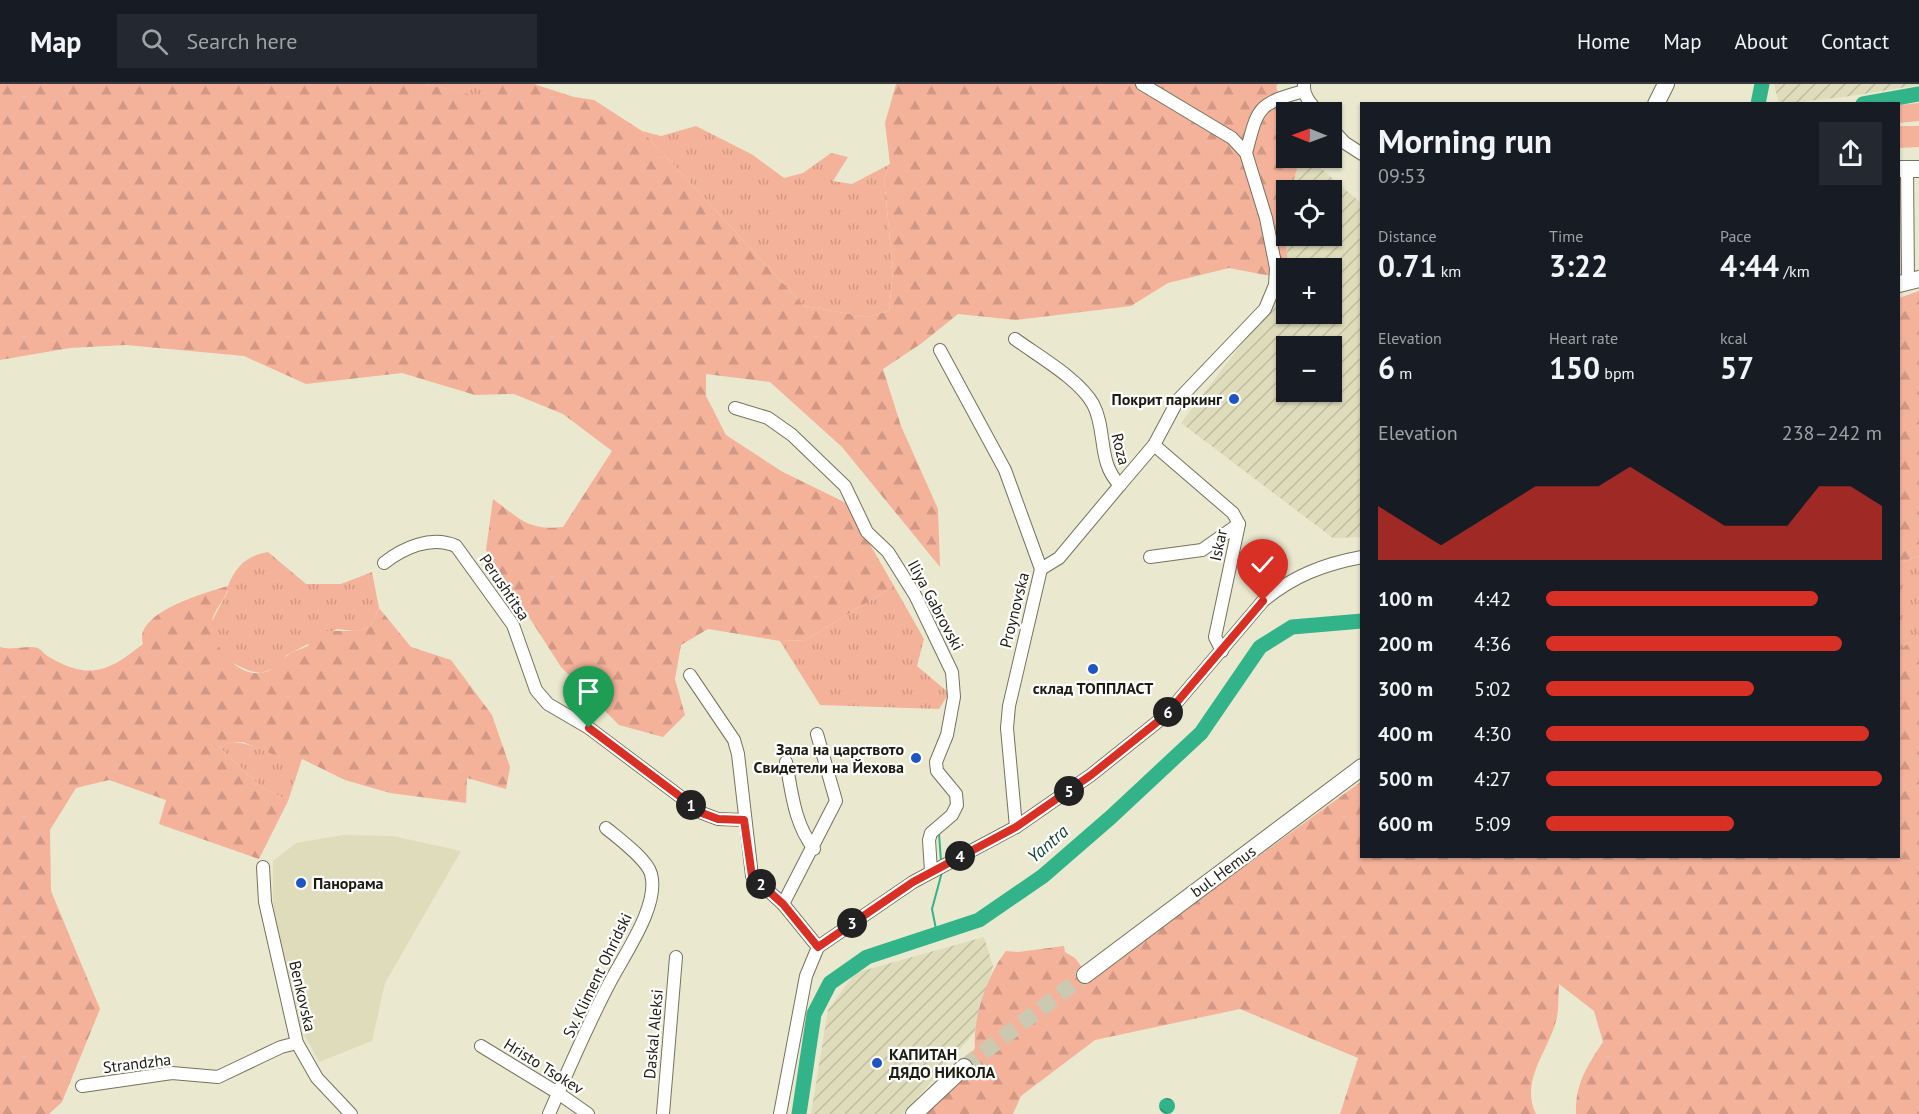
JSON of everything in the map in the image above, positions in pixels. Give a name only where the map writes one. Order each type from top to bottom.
[{"type":"main road","points":[[1657,102],[1666,84]]},
{"type":"main road","name":"bul. Hemus","points":[[1085,975],[1360,769]]},
{"type":"main road","points":[[914,1114],[964,1067]]},
{"type":"street","points":[[1120,485],[1154,445],[1178,400],[1265,309],[1270,299],[1276,268],[1266,218],[1246,153],[1232,138],[1142,84]]},
{"type":"street","points":[[1246,153],[1254,120],[1260,109],[1277,98],[1304,87],[1312,102]]},
{"type":"street","points":[[1342,140],[1360,153]]},
{"type":"street","points":[[1908,169],[1909,278]]},
{"type":"street","name":"Roza","points":[[1015,339],[1073,382],[1094,405],[1110,475],[1120,485],[1059,558],[1041,569]]},
{"type":"street","name":"Proynovska","points":[[940,350],[1005,470],[1041,569],[1009,706],[1007,728],[1016,827]]},
{"type":"street","name":"Iliya Gabrovski","points":[[735,408],[768,417],[792,435],[845,486],[867,532],[888,552],[915,595],[949,666],[954,697],[947,735],[936,762],[937,771],[956,794],[957,805],[952,815],[932,833],[928,840],[938,868]]},
{"type":"street","name":"Iskar","points":[[1154,445],[1233,513],[1239,524],[1215,637],[1222,651]]},
{"type":"street","points":[[1150,557],[1202,550],[1239,524]]},
{"type":"street","name":"Perushtitsa","points":[[384,563],[424,542],[447,543],[456,546],[513,625],[536,690],[548,704],[589,728],[702,813],[718,819],[744,820]]},
{"type":"street","points":[[780,1114],[806,976],[818,947],[938,868],[1016,827],[1091,775],[1152,728],[1222,651],[1263,601],[1289,581],[1333,562],[1360,557]]},
{"type":"street","points":[[690,675],[734,740],[738,754],[752,876],[783,904],[818,947]]},
{"type":"street","points":[[783,904],[814,849],[836,801],[817,734]]},
{"type":"street","points":[[786,762],[802,834],[814,849]]},
{"type":"street","name":"Sv. Kliment Ohridski","points":[[549,1114],[609,984],[626,956],[646,911],[652,884],[651,872],[645,863],[606,828]]},
{"type":"street","name":"Benkovska","points":[[263,867],[265,902],[297,1043],[317,1078],[351,1114]]},
{"type":"street","name":"Daskal Aleksi","points":[[663,1114],[676,957]]},
{"type":"street","name":"Strandzha","points":[[82,1086],[172,1073],[218,1077],[281,1047],[297,1043]]},
{"type":"street","name":"Hristo Tsokev","points":[[481,1046],[588,1114]]},
{"type":"shaded area","points":[[1774,84],[1919,84],[1844,97],[1778,102]]},
{"type":"shaded area","points":[[1297,168],[1321,168],[1334,180],[1294,180]]},
{"type":"shaded area","points":[[1342,187],[1360,202],[1360,537],[1333,538],[1181,423],[1276,299],[1276,324],[1342,324],[1342,258],[1288,258],[1286,246],[1342,246]]},
{"type":"shaded area","points":[[343,835],[393,836],[461,851],[385,983],[372,1041],[319,1062],[299,1025],[273,905],[273,861],[296,843]]},
{"type":"shaded area","points":[[984,937],[993,966],[974,1033],[903,1114],[811,1114],[828,1010],[855,973]]},
{"type":"green space","points":[[0,84],[426,84],[489,99],[476,84],[534,84],[574,97],[594,100],[642,131],[804,306],[867,317],[889,311],[893,270],[884,179],[890,164],[885,123],[896,84],[1278,84],[1276,87],[1282,102],[1276,102],[1276,168],[1297,168],[1294,180],[1276,180],[1276,246],[1286,246],[1288,258],[1276,258],[1276,277],[1229,268],[1168,283],[1131,306],[1016,320],[958,314],[922,343],[883,369],[901,426],[938,509],[940,567],[842,447],[770,382],[706,374],[706,396],[726,435],[781,471],[846,503],[894,586],[806,640],[780,641],[708,629],[681,645],[675,679],[685,715],[663,737],[619,725],[561,667],[486,550],[493,499],[525,522],[541,527],[563,527],[612,451],[563,414],[514,394],[475,395],[402,373],[306,384],[244,356],[126,345],[70,348],[0,360]]},
{"type":"green space","points":[[426,84],[476,84],[491,100]]},
{"type":"green space","points":[[1919,103],[1919,121],[1900,123],[1900,105]]},
{"type":"green space","points":[[696,126],[753,155],[784,178],[803,173],[831,153],[848,157],[833,181],[852,184],[890,164],[884,179],[893,270],[889,311],[867,317],[804,306],[642,131],[661,136]]},
{"type":"green space","points":[[1900,126],[1919,126],[1919,147],[1900,148]]},
{"type":"green space","points":[[1919,291],[1919,556],[1900,563],[1900,298]]},
{"type":"green space","points":[[268,552],[306,584],[341,584],[372,572],[379,608],[370,627],[355,631],[337,629],[287,655],[277,667],[261,673],[230,662],[216,647],[211,623],[228,591],[223,588],[228,586],[238,568],[248,559]]},
{"type":"green space","points":[[1919,556],[1919,636],[1900,649],[1900,563]]},
{"type":"green space","points":[[228,586],[216,610],[212,625],[217,643],[223,652],[238,667],[246,671],[256,673],[272,669],[289,654],[308,646],[314,631],[355,631],[370,627],[379,608],[411,647],[451,660],[492,715],[510,767],[506,789],[467,778],[466,803],[390,793],[345,780],[302,759],[284,759],[243,742],[230,742],[219,747],[260,786],[288,801],[259,859],[159,824],[166,800],[109,780],[76,788],[50,830],[51,891],[100,1009],[62,1102],[49,1114],[0,1114],[0,647],[38,648],[48,656],[76,669],[99,670],[120,661],[143,644],[143,633],[149,623],[159,614],[188,599]]},
{"type":"green space","points":[[894,586],[924,639],[917,666],[949,693],[939,709],[820,705],[780,641],[806,640]]},
{"type":"green space","points":[[1919,636],[1919,1114],[1576,1114],[1580,1084],[1587,1067],[1603,1042],[1594,1011],[1559,984],[1557,1017],[1533,1077],[1531,1089],[1536,1114],[1340,1114],[1358,1058],[1240,1009],[1095,1040],[1021,1096],[1013,1114],[925,1114],[975,1048],[976,1024],[987,984],[1006,951],[1018,952],[1064,946],[1065,952],[1075,958],[1090,978],[1360,782],[1360,858],[1900,858],[1900,649]]},
{"type":"green space","points":[[230,742],[302,759],[288,801],[260,786],[219,747]]},
{"type":"water","points":[[1167,1098],[1173,1100],[1175,1106],[1173,1112],[1167,1114],[1161,1112],[1159,1106],[1161,1100]]},
{"type":"waterway","points":[[1758,102],[1762,84]]},
{"type":"waterway","name":"Yantra","points":[[1874,102],[1919,94]]},
{"type":"waterway","name":"Yantra","points":[[799,1114],[814,1014],[830,983],[867,957],[979,920],[1043,876],[1111,817],[1201,733],[1260,647],[1292,627],[1360,621]]},
{"type":"waterway","points":[[939,834],[941,861]]},
{"type":"waterway","points":[[937,934],[932,909],[942,872]]},
{"type":"tunnel","points":[[964,1067],[1085,975]]},
{"type":"place","name":"Покрит паркинг","points":[[1234,399]]},
{"type":"place","name":"склад ТОППЛАСТ","points":[[1093,669]]},
{"type":"place","name":"Зала на царството Свидетели на Йехова","points":[[916,758]]},
{"type":"place","name":"Панорама","points":[[301,883]]},
{"type":"place","name":"КАПИТАН ДЯДО НИКОЛА","points":[[877,1063]]},
{"type":"route","points":[[589,728],[702,813],[718,819],[744,820],[752,876],[783,904],[818,947],[931,871],[1016,827],[1091,775],[1152,728],[1222,651],[1263,601]]}]
